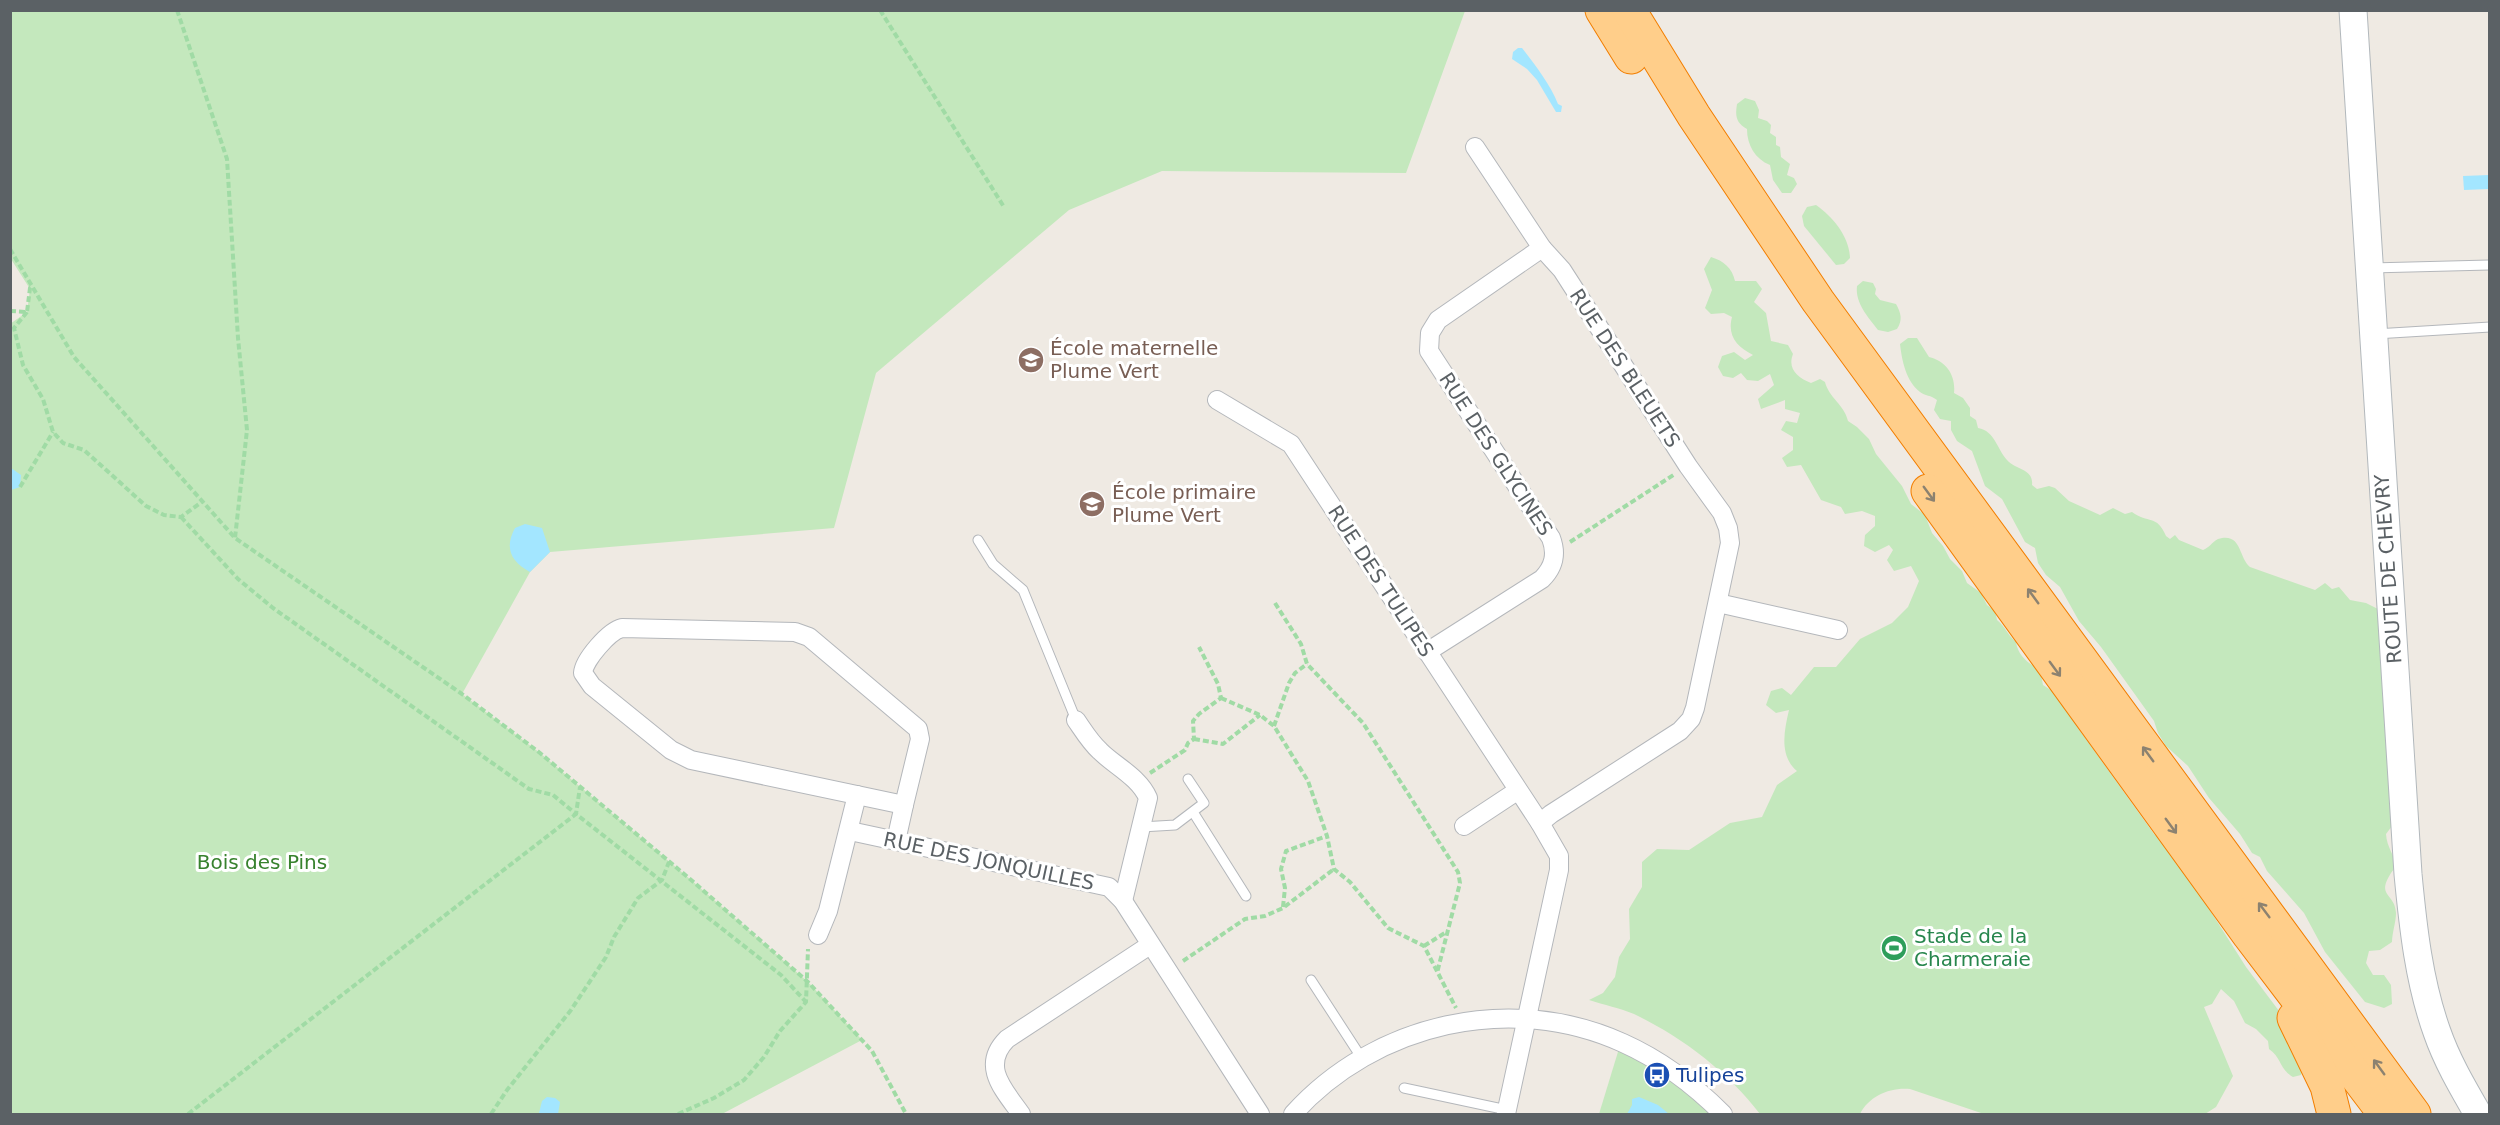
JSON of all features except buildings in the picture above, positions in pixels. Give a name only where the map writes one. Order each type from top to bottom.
[{"type":"highway","points":[[1602,10],[1675,128],[1800,313],[2249,935],[2385,1114]]},
{"type":"highway","points":[[1629,10],[1694,116],[1818,301],[2414,1114]]},
{"type":"highway","points":[[2249,935],[2304,1037],[2327,1086],[2334,1114]]},
{"type":"street","name":"ROUTE DE CHEVRY","points":[[2353,10],[2408,874],[2414,930],[2424,986],[2437,1032],[2458,1079],[2478,1114]]},
{"type":"street","name":"RUE DES BLEUETS","points":[[1475,147],[1542,248],[1562,270],[1688,466],[1722,513],[1730,532],[1730,543],[1695,708],[1687,725],[1540,823]]},
{"type":"street","name":"RUE DES GLYCINES","points":[[1427,652],[1542,579],[1553,564],[1554,550],[1547,532],[1429,351],[1430,333],[1438,320],[1542,248]]},
{"type":"street","name":"RUE DES TULIPES","points":[[1217,400],[1291,444],[1540,823],[1559,856],[1559,870],[1506,1112]]},
{"type":"street","points":[[1718,603],[1838,630]]},
{"type":"street","name":"RUE DES JONQUILLES","points":[[622,628],[795,632],[804,635],[918,729],[920,739],[904,805],[857,795],[685,757],[671,750],[589,683],[583,673],[585,662],[611,634],[622,628]]},
{"type":"street","points":[[1076,720],[1098,750],[1137,782],[1144,789],[1148,798],[1123,901]]},
{"type":"street","points":[[1464,826],[1517,791]]},
{"type":"street","points":[[818,935],[828,910],[850,831],[857,795]]},
{"type":"street","points":[[896,840],[904,805]]},
{"type":"street","name":"RUE DES JONQUILLES","points":[[850,831],[1109,887],[1123,901],[1260,1114]]},
{"type":"street","points":[[1021,1114],[996,1074],[995,1055],[1000,1046],[1007,1039],[1150,945]]},
{"type":"street","points":[[1293,1114],[1319,1088],[1361,1057],[1412,1034],[1463,1022],[1525,1018],[1587,1029],[1631,1046],[1654,1058],[1688,1082],[1723,1114]]},
{"type":"lane","points":[[2369,268],[2489,265]]},
{"type":"lane","points":[[2373,334],[2490,327]]},
{"type":"lane","points":[[978,540],[993,564],[1023,590],[1076,720]]},
{"type":"lane","points":[[1141,828],[1175,825],[1204,803],[1188,779]]},
{"type":"lane","points":[[1192,812],[1246,896]]},
{"type":"lane","points":[[1311,980],[1361,1057]]},
{"type":"lane","points":[[1404,1088],[1506,1112]]},
{"type":"path","points":[[177,10],[227,159],[238,338],[247,430],[235,538]]},
{"type":"path","points":[[880,10],[1004,207]]},
{"type":"path","points":[[10,249],[74,357],[235,538],[462,694],[580,787],[669,862],[808,982],[872,1051],[906,1114]]},
{"type":"path","points":[[32,287],[27,312],[14,328],[23,366],[43,399],[53,432],[63,443],[84,450],[146,506],[164,514],[181,517],[238,579],[273,608],[529,789],[553,795],[781,975],[806,1002]]},
{"type":"path","points":[[10,311],[27,312]]},
{"type":"path","points":[[20,487],[53,432]]},
{"type":"path","points":[[1554,550],[1578,538],[1688,466]]},
{"type":"path","points":[[181,517],[203,501]]},
{"type":"path","points":[[1275,603],[1301,644],[1307,664],[1363,723],[1458,872],[1460,883],[1437,973]]},
{"type":"path","points":[[1198,647],[1218,684],[1221,698]]},
{"type":"path","points":[[1274,726],[1289,683],[1295,673],[1307,664]]},
{"type":"path","points":[[1221,698],[1260,715],[1274,726],[1308,781],[1327,836],[1334,869],[1350,882],[1388,928],[1424,946],[1463,1022]]},
{"type":"path","points":[[1194,739],[1194,721],[1199,714],[1221,698]]},
{"type":"path","points":[[1137,782],[1185,750],[1188,743],[1194,739],[1223,744],[1260,715]]},
{"type":"path","points":[[188,1114],[576,814],[580,787]]},
{"type":"path","points":[[1283,908],[1285,888],[1281,869],[1286,851],[1327,836]]},
{"type":"path","points":[[491,1114],[507,1090],[571,1010],[606,957],[614,937],[638,898],[662,880],[669,862]]},
{"type":"path","points":[[1166,971],[1245,919],[1265,916],[1283,908],[1334,869]]},
{"type":"path","points":[[1424,946],[1448,931]]},
{"type":"path","points":[[678,1114],[714,1098],[744,1080],[764,1057],[780,1030],[806,1002],[807,941],[818,935]]},
{"type":"green space","name":"Bois des Pins","points":[[11,11],[1465,11],[1406,173],[1162,171],[1069,210],[876,373],[834,528],[550,552],[530,572],[462,694],[540,753],[690,879],[808,982],[862,1040],[722,1114],[11,1114],[10,324],[27,312],[30,289],[11,259]]},
{"type":"green space","points":[[1745,98],[1755,101],[1759,110],[1758,118],[1771,125],[1770,133],[1776,137],[1776,145],[1780,147],[1781,157],[1790,164],[1787,175],[1794,178],[1797,184],[1791,193],[1782,193],[1773,180],[1770,165],[1753,151],[1748,141],[1747,129],[1738,122],[1737,104]]},
{"type":"green space","points":[[1816,205],[1834,221],[1847,242],[1850,258],[1844,264],[1836,265],[1804,226],[1802,216],[1807,207]]},
{"type":"green space","name":"Stade de la Charmeraie","points":[[1711,257],[1727,266],[1735,281],[1756,281],[1762,289],[1754,302],[1766,313],[1771,341],[1788,345],[1793,354],[1791,364],[1798,376],[1811,383],[1820,379],[1825,382],[1848,421],[1869,439],[1876,454],[1902,486],[1911,504],[1925,515],[1932,533],[1950,559],[1962,571],[1967,583],[1981,593],[1987,605],[1995,611],[1997,620],[2016,642],[2021,655],[2040,670],[2043,685],[2060,696],[2068,705],[2078,728],[2154,834],[2167,844],[2169,854],[2192,882],[2246,967],[2279,1011],[2298,1044],[2305,1063],[2301,1075],[2293,1077],[2285,1071],[2269,1049],[2268,1041],[2256,1029],[2245,1023],[2234,1001],[2221,989],[2212,1004],[2204,1007],[2233,1076],[2216,1107],[2205,1114],[1984,1114],[1910,1089],[1902,1089],[1881,1094],[1869,1102],[1860,1114],[1760,1114],[1719,1070],[1669,1033],[1634,1014],[1589,1000],[1603,993],[1615,977],[1619,957],[1630,939],[1629,909],[1642,887],[1642,862],[1657,849],[1689,850],[1730,823],[1762,817],[1777,785],[1797,771],[1791,765],[1785,751],[1789,710],[1776,713],[1766,705],[1771,691],[1782,688],[1791,695],[1814,667],[1836,667],[1860,639],[1892,623],[1908,607],[1919,581],[1911,566],[1894,571],[1887,560],[1893,550],[1889,545],[1875,552],[1864,546],[1865,535],[1875,526],[1875,516],[1862,511],[1845,514],[1841,507],[1821,500],[1801,465],[1787,467],[1782,458],[1793,450],[1793,437],[1781,430],[1786,421],[1797,423],[1800,413],[1785,409],[1785,400],[1761,409],[1758,399],[1774,385],[1770,374],[1758,381],[1747,380],[1741,373],[1733,378],[1723,376],[1718,367],[1722,356],[1734,352],[1745,360],[1753,355],[1742,348],[1732,335],[1732,317],[1724,313],[1711,314],[1705,308],[1712,290],[1704,269]]},
{"type":"green space","points":[[1863,281],[1873,283],[1876,289],[1875,294],[1880,300],[1896,304],[1901,316],[1897,329],[1888,332],[1878,330],[1866,315],[1857,292],[1857,286]]},
{"type":"green space","points":[[1908,338],[1917,338],[1929,357],[1945,365],[1953,380],[1954,393],[1963,398],[1970,408],[1970,416],[1976,420],[1978,428],[1992,437],[2007,460],[2030,476],[2032,485],[2037,489],[2049,486],[2055,488],[2069,501],[2100,515],[2113,508],[2125,514],[2132,512],[2156,522],[2170,539],[2175,535],[2179,540],[2203,550],[2218,539],[2231,539],[2236,542],[2250,567],[2315,590],[2325,583],[2332,589],[2339,587],[2350,600],[2366,603],[2380,610],[2392,826],[2386,834],[2396,866],[2389,876],[2385,889],[2395,906],[2396,913],[2392,942],[2380,950],[2369,951],[2366,963],[2373,975],[2384,975],[2391,985],[2392,1004],[2384,1008],[2365,1002],[2325,952],[2304,913],[2267,871],[2260,857],[2252,853],[2240,834],[2209,798],[2188,766],[2166,746],[2154,721],[2101,647],[2079,621],[2060,587],[2046,575],[2038,563],[2035,548],[2025,542],[2002,499],[1985,486],[1972,451],[1957,441],[1951,430],[1951,421],[1940,419],[1934,410],[1937,400],[1920,392],[1911,382],[1900,344]]},
{"type":"green space","points":[[1621,1042],[1723,1114],[1599,1114]]},
{"type":"water","points":[[1522,48],[1542,75],[1558,104],[1562,106],[1561,112],[1556,112],[1537,80],[1527,69],[1512,59],[1513,52]]},
{"type":"water","points":[[2489,175],[2489,189],[2464,190],[2463,176]]},
{"type":"water","points":[[11,468],[21,475],[20,487],[11,490]]},
{"type":"water","points":[[525,524],[542,528],[550,552],[530,572],[518,564],[510,548],[515,528]]},
{"type":"water","points":[[547,1097],[555,1098],[560,1102],[558,1114],[539,1113],[542,1101]]},
{"type":"water","points":[[1639,1097],[1658,1105],[1669,1114],[1627,1114],[1632,1105],[1632,1099]]},
{"type":"place","name":"École maternelle Plume Vert","points":[[1031,360]]},
{"type":"place","name":"École primaire Plume Vert","points":[[1092,504]]},
{"type":"place","name":"Stade de la Charmeraie","points":[[1894,948]]},
{"type":"place","name":"Tulipes","points":[[1657,1075]]}]
